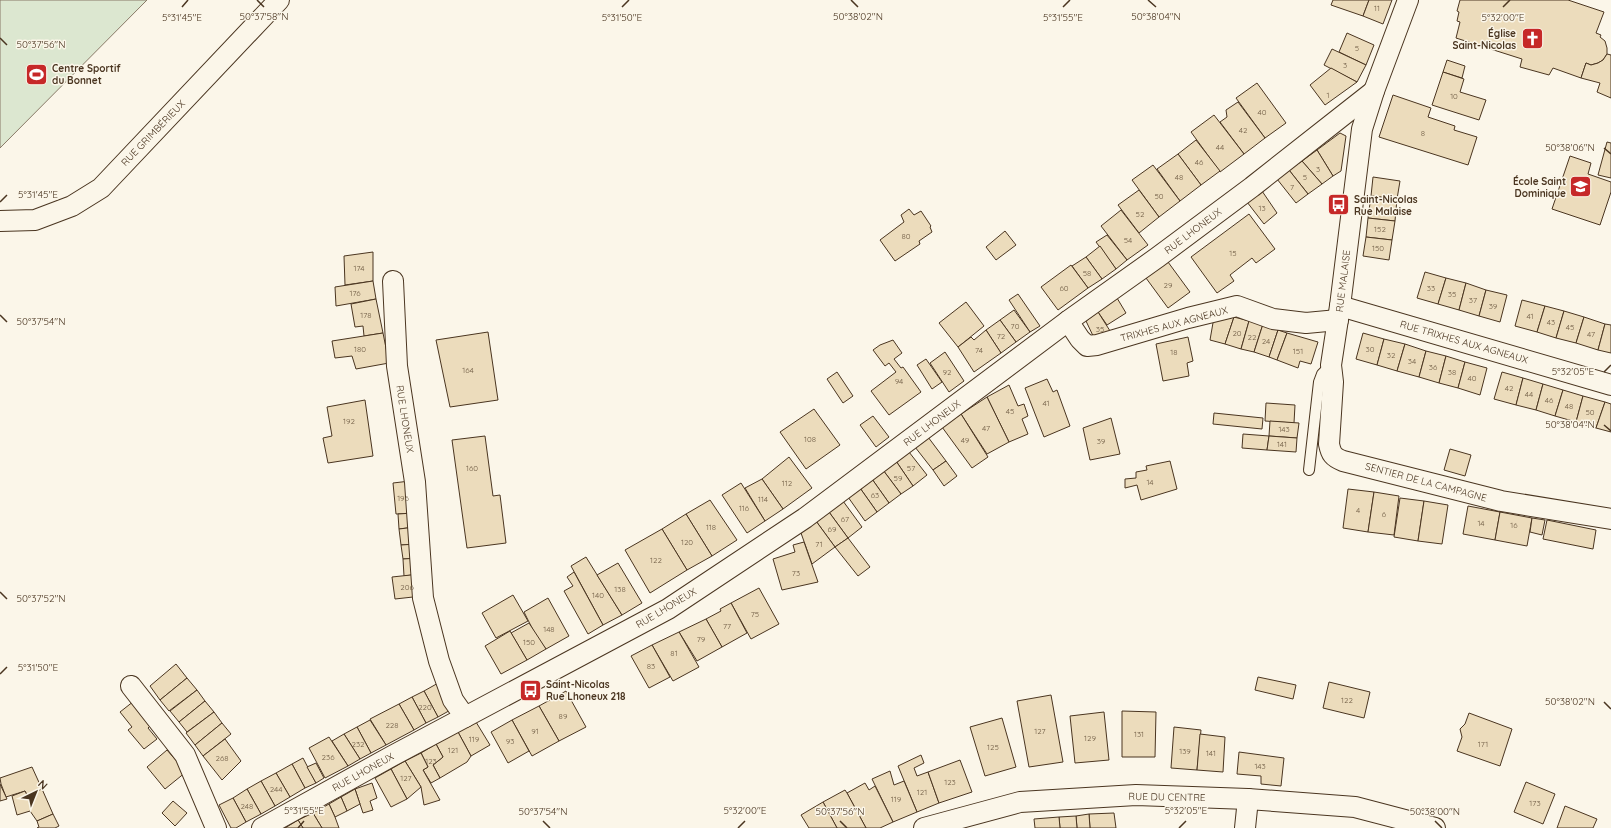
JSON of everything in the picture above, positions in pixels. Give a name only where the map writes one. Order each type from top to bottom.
[{"type":"street","name":"RUE GRIMBÉRIEUX","points":[[0,221],[35,220],[72,206],[101,188],[279,0]]},
{"type":"street","name":"RUE MALAISE","points":[[1331,365],[1362,129],[1374,91],[1408,0]]},
{"type":"street","name":"RUE LHONEUX","points":[[262,828],[465,717],[668,609],[804,518],[1068,321],[1158,257],[1252,187],[1374,91]]},
{"type":"street","name":"RUE LHONEUX","points":[[393,281],[397,366],[415,482],[423,598],[439,661],[453,700],[465,717]]},
{"type":"street","name":"TRIXHES AUX AGNEAUX","points":[[1068,321],[1080,339],[1088,346],[1097,345],[1188,318],[1237,306],[1273,319],[1306,324],[1339,313]]},
{"type":"street","name":"RUE TRIXHES AUX AGNEAUX","points":[[1339,313],[1611,385]]},
{"type":"street","name":"SENTIER DE LA CAMPAGNE","points":[[1331,365],[1333,382],[1329,444],[1331,453],[1335,458],[1501,501],[1611,519]]},
{"type":"street","points":[[131,686],[185,755],[216,828]]},
{"type":"street","name":"RUE DU CENTRE","points":[[924,828],[1020,802],[1136,795],[1248,799],[1355,807],[1435,828]]},
{"type":"street","points":[[1245,828],[1248,799]]},
{"type":"lane","name":"RUE MALAISE","points":[[1309,470],[1319,382],[1322,374],[1331,365]]},
{"type":"green space","name":"Centre Sportif du Bonnet","points":[[0,0],[147,0],[0,148]]},
{"type":"building","points":[[1333,0],[1369,0],[1363,16],[1331,5]]},
{"type":"building","points":[[1369,0],[1392,0],[1383,24],[1363,16]]},
{"type":"building","name":"Église Saint-Nicolas","points":[[1460,0],[1568,0],[1604,12],[1596,33],[1601,35],[1600,37],[1605,41],[1607,54],[1603,60],[1598,63],[1591,65],[1586,63],[1581,78],[1553,68],[1549,75],[1520,67],[1522,59],[1456,38],[1460,22],[1457,21],[1459,12],[1457,11]]},
{"type":"building","points":[[1347,33],[1374,45],[1366,65],[1339,52]]},
{"type":"building","points":[[1332,49],[1366,65],[1357,82],[1324,65]]},
{"type":"building","points":[[1607,54],[1611,55],[1611,98],[1597,92],[1600,83],[1581,78],[1586,63],[1591,65],[1598,63],[1603,60]]},
{"type":"building","points":[[1447,60],[1465,66],[1462,78],[1443,72]]},
{"type":"building","points":[[1331,68],[1357,82],[1325,105],[1310,85]]},
{"type":"building","points":[[1443,72],[1464,79],[1460,92],[1486,100],[1479,120],[1432,105]]},
{"type":"building","points":[[1257,83],[1286,123],[1265,138],[1236,98]]},
{"type":"building","points":[[1393,95],[1431,108],[1428,117],[1455,126],[1454,130],[1477,137],[1468,165],[1379,137]]},
{"type":"building","points":[[1238,102],[1265,138],[1244,154],[1220,122],[1227,117],[1226,110]]},
{"type":"building","points":[[1214,115],[1244,154],[1220,172],[1191,132]]},
{"type":"building","points":[[1340,133],[1346,136],[1341,171],[1333,176],[1317,150]]},
{"type":"building","points":[[1196,140],[1220,171],[1201,185],[1178,154]]},
{"type":"building","points":[[1607,142],[1611,143],[1611,178],[1598,175]]},
{"type":"building","points":[[1317,150],[1333,176],[1322,184],[1302,161]]},
{"type":"building","points":[[1178,154],[1201,185],[1180,201],[1157,169]]},
{"type":"building","points":[[1570,156],[1591,163],[1588,174],[1611,182],[1611,192],[1600,225],[1552,209]]},
{"type":"building","points":[[1302,161],[1322,184],[1308,194],[1289,170]]},
{"type":"building","points":[[1153,165],[1180,201],[1159,217],[1132,180]]},
{"type":"building","points":[[1289,170],[1308,194],[1296,203],[1277,179]]},
{"type":"building","points":[[1373,177],[1400,181],[1397,199],[1371,196]]},
{"type":"building","points":[[1139,190],[1159,217],[1139,233],[1118,205]]},
{"type":"building","points":[[1262,191],[1277,213],[1264,224],[1247,202]]},
{"type":"building","points":[[1371,196],[1397,199],[1395,221],[1368,218]]},
{"type":"building","points":[[909,209],[914,215],[921,211],[931,226],[932,232],[919,241],[920,244],[895,261],[880,240],[904,222],[901,215]]},
{"type":"building","points":[[1121,210],[1148,245],[1127,260],[1101,226]]},
{"type":"building","points":[[1249,214],[1275,249],[1256,263],[1252,258],[1230,275],[1234,281],[1217,293],[1191,257]]},
{"type":"building","points":[[1368,218],[1395,221],[1392,240],[1366,237]]},
{"type":"building","points":[[1005,231],[1016,245],[996,260],[986,247]]},
{"type":"building","points":[[1107,235],[1127,260],[1116,269],[1096,242]]},
{"type":"building","points":[[1366,237],[1392,240],[1389,260],[1363,256]]},
{"type":"building","points":[[1100,246],[1116,269],[1102,279],[1086,257]]},
{"type":"building","points":[[373,252],[373,281],[345,285],[344,256]]},
{"type":"building","points":[[1086,257],[1102,279],[1088,288],[1072,266]]},
{"type":"building","points":[[1168,262],[1190,292],[1168,308],[1146,278]]},
{"type":"building","points":[[1071,265],[1088,288],[1058,310],[1041,287]]},
{"type":"building","points":[[1425,272],[1446,278],[1438,304],[1417,298]]},
{"type":"building","points":[[1446,278],[1466,283],[1459,310],[1438,304]]},
{"type":"building","points":[[373,281],[376,299],[336,306],[335,287]]},
{"type":"building","points":[[1466,283],[1486,290],[1479,316],[1459,310]]},
{"type":"building","points":[[1486,290],[1507,295],[1500,322],[1479,316]]},
{"type":"building","points":[[1018,294],[1040,326],[1030,332],[1009,300]]},
{"type":"building","points":[[1117,298],[1126,313],[1107,325],[1098,312]]},
{"type":"building","points":[[376,299],[383,333],[364,336],[363,326],[355,327],[351,304]]},
{"type":"building","points":[[1522,300],[1545,306],[1537,332],[1515,326]]},
{"type":"building","points":[[966,302],[984,326],[958,347],[939,323]]},
{"type":"building","points":[[1545,306],[1564,311],[1556,338],[1537,332]]},
{"type":"building","points":[[1014,310],[1030,332],[1016,342],[1000,320]]},
{"type":"building","points":[[1564,311],[1584,317],[1576,343],[1556,338]]},
{"type":"building","points":[[1098,312],[1112,334],[1095,340],[1086,321]]},
{"type":"building","points":[[1214,317],[1234,317],[1225,344],[1210,340]]},
{"type":"building","points":[[1234,317],[1249,321],[1241,349],[1225,344]]},
{"type":"building","points":[[1584,317],[1605,324],[1598,350],[1576,343]]},
{"type":"building","points":[[1000,320],[1016,342],[1001,353],[986,330]]},
{"type":"building","points":[[1249,321],[1263,324],[1254,352],[1241,349]]},
{"type":"building","points":[[1263,324],[1278,330],[1269,357],[1254,352]]},
{"type":"building","points":[[1605,324],[1611,325],[1611,353],[1598,350]]},
{"type":"building","points":[[986,330],[1001,353],[974,372],[958,347],[971,337],[974,340]]},
{"type":"building","points":[[1278,330],[1287,333],[1277,360],[1269,357]]},
{"type":"building","points":[[488,332],[498,400],[450,407],[436,340]]},
{"type":"building","points":[[383,333],[389,363],[356,369],[352,356],[335,358],[332,341]]},
{"type":"building","points":[[1287,333],[1318,342],[1311,364],[1300,361],[1298,368],[1277,360]]},
{"type":"building","points":[[1363,333],[1384,339],[1377,365],[1356,359]]},
{"type":"building","points":[[1188,337],[1193,361],[1187,363],[1189,376],[1163,381],[1156,344]]},
{"type":"building","points":[[1384,339],[1405,344],[1397,371],[1377,365]]},
{"type":"building","points":[[893,340],[902,353],[894,359],[901,368],[903,367],[921,392],[889,415],[871,391],[896,372],[889,363],[885,366],[873,350],[880,345]]},
{"type":"building","points":[[1405,344],[1426,351],[1419,377],[1397,371]]},
{"type":"building","points":[[1426,351],[1446,356],[1439,383],[1419,377]]},
{"type":"building","points":[[945,352],[964,381],[949,392],[930,363]]},
{"type":"building","points":[[1446,356],[1465,362],[1458,388],[1439,383]]},
{"type":"building","points":[[926,359],[942,382],[932,389],[917,365]]},
{"type":"building","points":[[1465,362],[1487,368],[1480,395],[1458,388]]},
{"type":"building","points":[[837,372],[853,396],[843,403],[827,379]]},
{"type":"building","points":[[1502,372],[1523,378],[1516,405],[1494,399]]},
{"type":"building","points":[[1523,378],[1543,384],[1536,410],[1516,405]]},
{"type":"building","points":[[1047,379],[1053,392],[1057,390],[1070,426],[1044,437],[1025,388]]},
{"type":"building","points":[[1543,384],[1563,390],[1555,416],[1536,410]]},
{"type":"building","points":[[1009,385],[1018,406],[1024,404],[1028,416],[1022,419],[1028,434],[1009,442],[987,397]]},
{"type":"building","points":[[1563,390],[1583,396],[1576,422],[1555,416]]},
{"type":"building","points":[[1583,396],[1605,402],[1596,428],[1576,422]]},
{"type":"building","points":[[987,397],[1009,442],[987,454],[961,414]]},
{"type":"building","points":[[365,400],[373,456],[328,463],[323,438],[332,436],[327,407]]},
{"type":"building","points":[[1605,402],[1611,404],[1611,432],[1596,428]]},
{"type":"building","points":[[1266,403],[1295,405],[1294,423],[1265,421]]},
{"type":"building","points":[[814,409],[840,445],[806,469],[780,432]]},
{"type":"building","points":[[1214,413],[1263,418],[1262,429],[1213,424]]},
{"type":"building","points":[[961,414],[988,457],[972,468],[942,427]]},
{"type":"building","points":[[873,416],[889,437],[876,447],[860,425]]},
{"type":"building","points":[[1111,418],[1120,454],[1090,460],[1083,428]]},
{"type":"building","points":[[1270,421],[1299,423],[1297,438],[1269,436]]},
{"type":"building","points":[[1243,434],[1269,436],[1267,450],[1242,448]]},
{"type":"building","points":[[485,436],[493,496],[500,495],[506,543],[467,548],[452,440]]},
{"type":"building","points":[[1269,436],[1297,438],[1296,452],[1267,450]]},
{"type":"building","points":[[928,437],[946,461],[933,470],[915,447]]},
{"type":"building","points":[[1450,449],[1471,455],[1465,476],[1444,470]]},
{"type":"building","points":[[909,452],[927,475],[913,486],[896,461]]},
{"type":"building","points":[[789,457],[812,488],[783,509],[762,479]]},
{"type":"building","points":[[896,461],[913,486],[901,494],[883,470]]},
{"type":"building","points":[[946,461],[957,476],[944,486],[933,470]]},
{"type":"building","points":[[1170,461],[1177,489],[1141,500],[1137,485],[1125,488],[1125,479],[1136,478],[1136,472],[1147,470],[1146,466]]},
{"type":"building","points":[[883,470],[901,494],[889,503],[872,479]]},
{"type":"building","points":[[762,479],[783,509],[765,521],[745,488]]},
{"type":"building","points":[[872,479],[889,503],[877,512],[860,488]]},
{"type":"building","points":[[410,481],[413,513],[396,514],[393,483]]},
{"type":"building","points":[[741,483],[765,521],[747,533],[722,495]]},
{"type":"building","points":[[860,488],[877,512],[865,521],[848,497]]},
{"type":"building","points":[[1348,489],[1374,492],[1368,532],[1343,528]]},
{"type":"building","points":[[1374,492],[1399,496],[1394,535],[1368,532]]},
{"type":"building","points":[[1400,498],[1424,501],[1418,541],[1394,537]]},
{"type":"building","points":[[710,500],[737,540],[712,556],[686,514]]},
{"type":"building","points":[[843,501],[862,527],[848,538],[829,512]]},
{"type":"building","points":[[1424,501],[1448,505],[1442,544],[1418,541]]},
{"type":"building","points":[[1468,506],[1500,512],[1495,540],[1463,534]]},
{"type":"building","points":[[829,512],[848,538],[835,547],[816,521]]},
{"type":"building","points":[[1500,512],[1532,518],[1527,546],[1495,540]]},
{"type":"building","points":[[413,513],[415,527],[399,529],[398,514]]},
{"type":"building","points":[[686,514],[712,556],[687,570],[662,529]]},
{"type":"building","points":[[1532,518],[1545,520],[1542,535],[1530,532]]},
{"type":"building","points":[[1547,520],[1596,530],[1593,549],[1543,539]]},
{"type":"building","points":[[816,521],[835,547],[812,564],[801,533]]},
{"type":"building","points":[[415,527],[416,544],[401,545],[399,529]]},
{"type":"building","points":[[662,529],[687,570],[650,593],[625,550]]},
{"type":"building","points":[[848,538],[870,567],[858,576],[835,547]]},
{"type":"building","points":[[804,542],[818,582],[782,590],[773,559],[795,552],[793,545]]},
{"type":"building","points":[[416,544],[418,558],[403,559],[401,545]]},
{"type":"building","points":[[586,557],[622,615],[603,625],[571,566]]},
{"type":"building","points":[[418,558],[420,574],[404,576],[403,559]]},
{"type":"building","points":[[618,563],[642,603],[622,615],[597,575]]},
{"type":"building","points":[[574,572],[603,625],[588,634],[564,591],[573,586],[567,577]]},
{"type":"building","points":[[420,574],[422,596],[395,599],[392,577]]},
{"type":"building","points":[[759,588],[779,624],[751,639],[731,603]]},
{"type":"building","points":[[513,595],[528,621],[496,638],[482,613]]},
{"type":"building","points":[[548,598],[569,636],[546,649],[536,636],[524,612]]},
{"type":"building","points":[[731,603],[747,633],[722,647],[706,619],[721,611],[720,609]]},
{"type":"building","points":[[706,619],[722,647],[697,661],[679,632]]},
{"type":"building","points":[[529,623],[546,649],[527,660],[511,633]]},
{"type":"building","points":[[510,631],[527,660],[501,674],[485,646]]},
{"type":"building","points":[[679,632],[699,667],[673,681],[652,645]]},
{"type":"building","points":[[652,645],[670,677],[649,688],[631,656]]},
{"type":"building","points":[[176,664],[187,678],[160,700],[150,686]]},
{"type":"building","points":[[1258,677],[1296,685],[1293,699],[1255,690]]},
{"type":"building","points":[[187,678],[197,690],[169,711],[160,700]]},
{"type":"building","points":[[440,682],[454,708],[438,717],[424,691]]},
{"type":"building","points":[[1329,682],[1370,692],[1364,718],[1323,708]]},
{"type":"building","points":[[197,690],[205,701],[179,722],[170,711]]},
{"type":"building","points":[[424,691],[438,717],[426,723],[412,697]]},
{"type":"building","points":[[566,691],[586,727],[559,741],[539,706]]},
{"type":"building","points":[[1051,695],[1063,762],[1029,767],[1017,701]]},
{"type":"building","points":[[412,697],[426,723],[414,730],[399,704]]},
{"type":"building","points":[[134,701],[153,723],[148,728],[157,739],[144,749],[128,730],[132,727],[120,712]]},
{"type":"building","points":[[205,701],[214,712],[187,732],[179,722]]},
{"type":"building","points":[[399,704],[414,730],[386,745],[370,719]]},
{"type":"building","points":[[539,706],[559,741],[532,756],[512,720]]},
{"type":"building","points":[[1122,711],[1156,712],[1155,757],[1122,757]]},
{"type":"building","points":[[214,712],[222,723],[195,745],[186,733]]},
{"type":"building","points":[[1104,712],[1109,760],[1075,763],[1070,716]]},
{"type":"building","points":[[1469,713],[1512,729],[1500,766],[1457,751],[1462,737],[1460,729],[1465,724]]},
{"type":"building","points":[[1002,718],[1016,767],[985,776],[970,727]]},
{"type":"building","points":[[370,720],[386,745],[371,753],[357,727]]},
{"type":"building","points":[[512,720],[529,751],[508,763],[491,732]]},
{"type":"building","points":[[476,722],[490,745],[471,756],[458,732]]},
{"type":"building","points":[[222,723],[231,734],[203,756],[195,745]]},
{"type":"building","points":[[357,727],[371,753],[360,759],[344,734]]},
{"type":"building","points":[[1174,727],[1201,730],[1197,770],[1171,768]]},
{"type":"building","points":[[458,732],[471,756],[467,762],[440,778],[433,765],[443,757],[436,744]]},
{"type":"building","points":[[344,734],[360,759],[348,766],[332,741]]},
{"type":"building","points":[[1200,734],[1225,737],[1223,772],[1197,770]]},
{"type":"building","points":[[329,737],[348,766],[325,778],[309,748]]},
{"type":"building","points":[[225,739],[241,761],[222,780],[203,756]]},
{"type":"building","points":[[436,744],[443,757],[433,765],[440,778],[431,783],[423,770],[428,767],[421,753]]},
{"type":"building","points":[[167,750],[186,772],[165,789],[147,767]]},
{"type":"building","points":[[1239,752],[1284,758],[1281,786],[1261,784],[1261,776],[1237,774]]},
{"type":"building","points":[[421,753],[428,767],[423,770],[440,800],[424,805],[421,787],[405,761]]},
{"type":"building","points":[[921,755],[924,763],[914,768],[917,776],[928,772],[939,803],[917,812],[898,766]]},
{"type":"building","points":[[303,758],[316,783],[305,788],[292,764]]},
{"type":"building","points":[[960,760],[972,792],[939,803],[928,772]]},
{"type":"building","points":[[405,761],[421,787],[407,799],[391,769]]},
{"type":"building","points":[[316,763],[324,778],[316,783],[307,767]]},
{"type":"building","points":[[292,764],[305,788],[290,797],[276,773]]},
{"type":"building","points":[[32,767],[42,789],[27,795],[25,791],[6,797],[0,778]]},
{"type":"building","points":[[391,769],[407,799],[391,807],[375,778]]},
{"type":"building","points":[[890,771],[894,785],[904,781],[917,812],[893,822],[872,779]]},
{"type":"building","points":[[276,773],[290,797],[275,806],[261,781]]},
{"type":"building","points":[[261,781],[275,806],[261,814],[247,789]]},
{"type":"building","points":[[1526,782],[1555,794],[1543,824],[1514,812]]},
{"type":"building","points":[[372,783],[377,798],[370,801],[373,810],[363,813],[355,789]]},
{"type":"building","points":[[865,783],[869,790],[875,786],[893,822],[880,828],[866,828],[847,793]]},
{"type":"building","points":[[0,784],[7,799],[0,801]]},
{"type":"building","points":[[42,789],[53,814],[37,821],[30,811],[17,815],[12,796],[25,791],[27,795]]},
{"type":"building","points":[[247,789],[261,814],[246,822],[233,798]]},
{"type":"building","points":[[355,789],[360,804],[347,811],[341,797]]},
{"type":"building","points":[[845,790],[866,828],[837,828],[823,802]]},
{"type":"building","points":[[341,797],[347,811],[335,817],[329,804]]},
{"type":"building","points":[[233,798],[246,822],[236,828],[231,828],[219,805]]},
{"type":"building","points":[[173,801],[187,813],[175,826],[162,813]]},
{"type":"building","points":[[823,802],[837,828],[809,828],[801,815]]},
{"type":"building","points":[[329,804],[339,828],[322,828],[313,813]]},
{"type":"building","points":[[1565,806],[1597,819],[1593,828],[1557,828]]},
{"type":"building","points":[[313,813],[322,828],[303,828],[298,820]]},
{"type":"building","points":[[1114,813],[1116,828],[1090,828],[1089,814]]},
{"type":"building","points":[[53,814],[59,826],[55,828],[37,828],[39,827],[37,821]]},
{"type":"building","points":[[1089,814],[1090,828],[1077,828],[1076,816]]},
{"type":"building","points":[[1076,816],[1077,828],[1060,828],[1059,817]]},
{"type":"building","points":[[1059,817],[1060,828],[1035,828],[1034,819]]},
{"type":"building","points":[[298,820],[303,828],[285,828]]},
{"type":"place","name":"Église Saint-Nicolas","points":[[1532,39]]},
{"type":"place","name":"Centre Sportif du Bonnet","points":[[37,74]]},
{"type":"place","name":"École Saint Dominique","points":[[1581,187]]},
{"type":"place","name":"Saint-Nicolas Rue Malaise","points":[[1338,205]]},
{"type":"place","name":"Saint-Nicolas Rue Lhoneux 218","points":[[530,690]]}]
